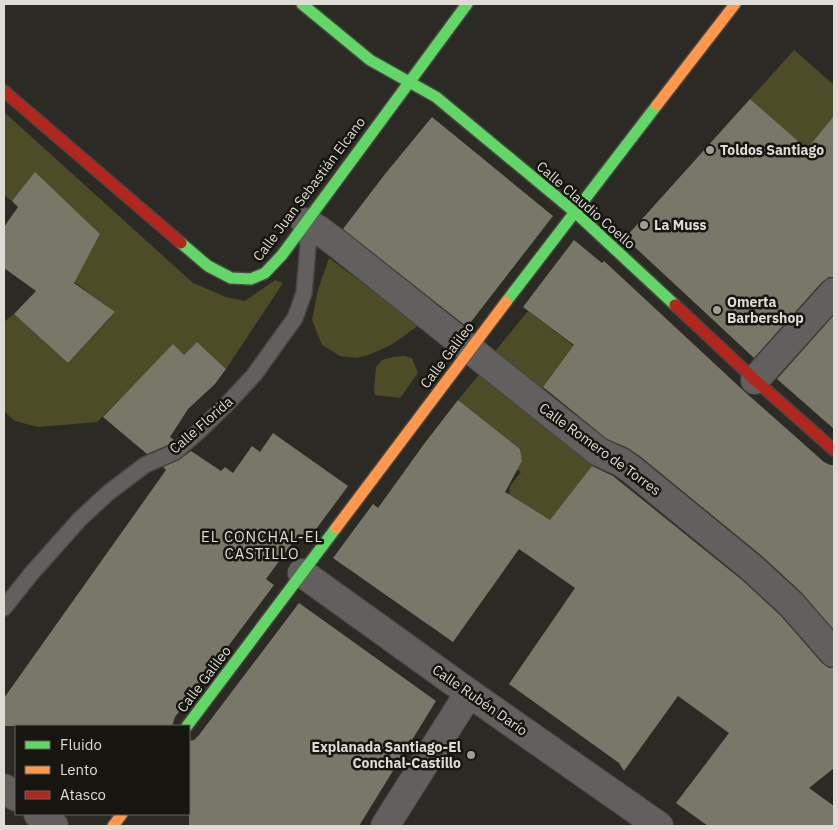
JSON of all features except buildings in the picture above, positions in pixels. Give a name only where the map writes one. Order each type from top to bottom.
[{"type":"street","name":"Calle Claudio Coello","points":[[302,4],[370,60],[436,96],[576,213],[755,380],[834,450]]},
{"type":"street","name":"Calle Juan Sebastián Elcano","points":[[4,92],[208,266],[231,278],[251,279],[265,274],[282,255],[467,4]]},
{"type":"street","name":"Calle Galileo","points":[[188,725],[470,350],[735,4]]},
{"type":"street","name":"Calle Romero de Torres","points":[[305,222],[338,245],[599,452],[622,462],[631,469],[752,568],[791,604],[834,653]]},
{"type":"street","points":[[755,380],[834,292]]},
{"type":"street","name":"Calle Rubén Darío","points":[[302,573],[659,826]]},
{"type":"street","points":[[385,826],[469,693]]},
{"type":"street","points":[[4,788],[15,796]]},
{"type":"street","points":[[39,815],[54,826]]},
{"type":"street","points":[[113,826],[121,815]]},
{"type":"lane","name":"Calle Florida","points":[[4,608],[31,574],[90,509],[145,465],[174,452],[216,415],[254,375],[295,318],[304,293],[308,246],[305,222]]},
{"type":"shaded area","points":[[794,50],[834,85],[834,164],[829,170],[750,99]]},
{"type":"shaded area","points":[[4,112],[193,283],[226,297],[245,301],[275,280],[283,283],[226,369],[197,342],[184,355],[134,385],[97,422],[38,427],[15,421],[5,412],[4,322],[14,314],[68,363],[115,313],[72,280],[100,234],[35,173],[12,201],[4,195]]},
{"type":"shaded area","points":[[329,258],[419,325],[391,345],[357,358],[340,356],[322,345],[312,320],[318,290]]},
{"type":"shaded area","points":[[528,311],[574,346],[539,392],[492,355]]},
{"type":"shaded area","points":[[404,356],[412,358],[418,373],[400,398],[375,395],[376,367],[382,360]]},
{"type":"shaded area","points":[[482,371],[595,463],[540,533],[489,524],[509,494],[510,486],[521,472],[517,469],[522,461],[520,449],[458,400]]},
{"type":"traffic: fast","points":[[302,4],[370,60],[436,97],[576,213],[675,305]]},
{"type":"traffic: fast","points":[[181,243],[208,266],[231,278],[251,279],[265,273],[282,255],[467,4]]},
{"type":"traffic: fast","points":[[506,302],[657,105]]},
{"type":"traffic: fast","points":[[188,725],[336,528]]},
{"type":"traffic: slow","points":[[657,105],[735,4]]},
{"type":"traffic: slow","points":[[336,528],[506,302]]},
{"type":"traffic: slow","points":[[113,826],[121,815]]},
{"type":"traffic: jam","points":[[4,91],[181,243]]},
{"type":"traffic: jam","points":[[675,305],[755,380],[834,450]]},
{"type":"place","name":"Toldos Santiago","points":[[710,150]]},
{"type":"place","name":"La Muss","points":[[644,225]]},
{"type":"place","name":"Omerta Barbershop","points":[[717,310]]},
{"type":"place","name":"Explanada Santiago-El Conchal-Castillo","points":[[471,755]]},
{"type":"district","name":"EL CONCHAL-EL CASTILLO","points":[[262,546]]}]
